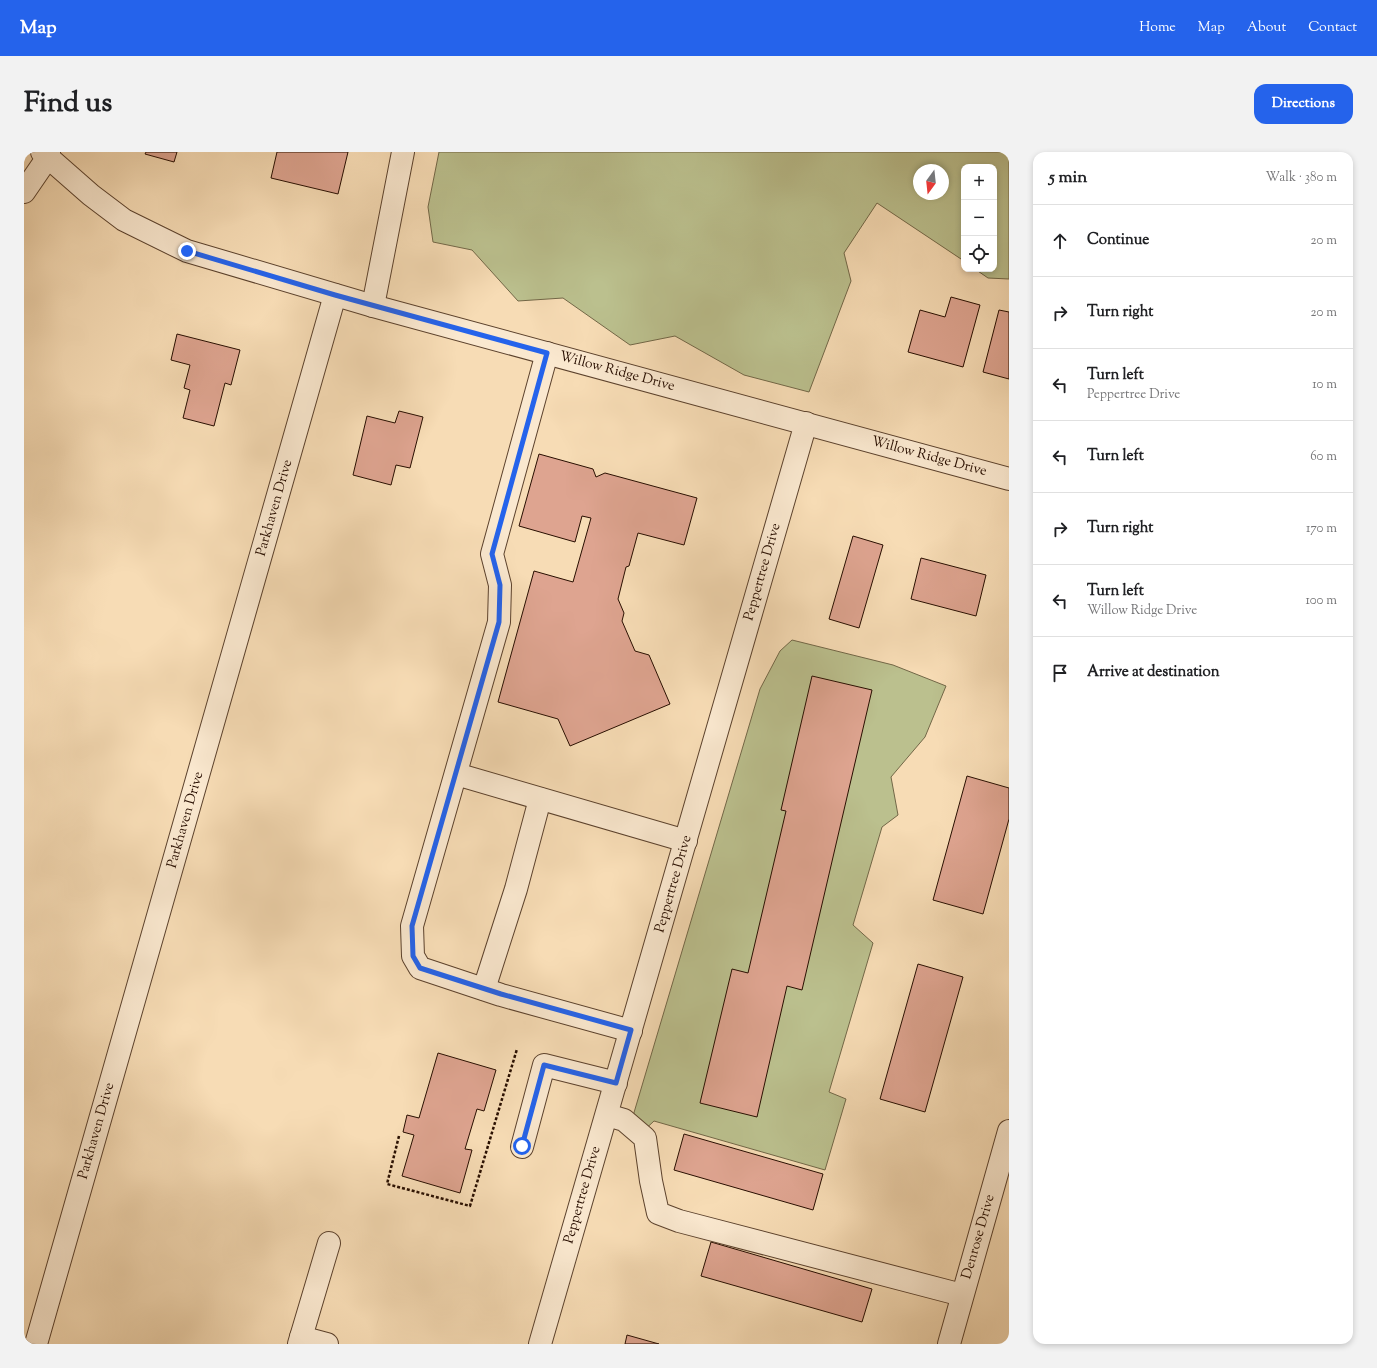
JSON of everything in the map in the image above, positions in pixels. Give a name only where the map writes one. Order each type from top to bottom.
[{"type":"street","points":[[374,306],[403,152]]},
{"type":"street","points":[[24,192],[46,154]]},
{"type":"street","name":"Willow Ridge Drive","points":[[46,154],[91,196],[124,220],[187,251],[374,306],[1009,479]]},
{"type":"street","name":"Parkhaven Drive","points":[[36,1344],[335,295]]},
{"type":"street","points":[[547,353],[492,554],[500,585],[499,622],[412,926],[413,956],[420,968],[484,989],[631,1030]]},
{"type":"street","name":"Peppertree Drive","points":[[540,1344],[806,423]]},
{"type":"street","points":[[456,774],[686,841]]},
{"type":"street","points":[[484,989],[516,889],[540,799]]},
{"type":"street","points":[[522,1146],[544,1065],[616,1083]]},
{"type":"street","points":[[607,1115],[624,1120],[645,1138],[651,1181],[658,1213],[679,1221],[962,1295]]},
{"type":"street","name":"Denrose Drive","points":[[948,1344],[1009,1131]]},
{"type":"street","points":[[327,1344],[300,1340],[329,1243]]},
{"type":"path","points":[[399,1136],[387,1184],[470,1206],[517,1049]]},
{"type":"green space","points":[[439,152],[1009,152],[1009,279],[988,278],[979,272],[997,272],[997,164],[961,164],[961,259],[877,203],[844,253],[851,281],[809,392],[744,375],[675,336],[630,345],[563,298],[518,301],[472,250],[433,242],[428,207]]},
{"type":"green space","points":[[792,640],[893,665],[946,686],[925,737],[891,777],[898,815],[882,827],[853,925],[873,943],[829,1092],[846,1099],[825,1170],[654,1121],[639,1135],[630,1126],[760,689],[780,651]]},
{"type":"building","points":[[146,152],[177,152],[174,162],[145,154]]},
{"type":"building","points":[[277,152],[348,152],[338,194],[271,178]]},
{"type":"building","points":[[951,297],[980,305],[963,367],[908,352],[920,310],[945,317]]},
{"type":"building","points":[[999,310],[1009,312],[1009,379],[983,372]]},
{"type":"building","points":[[177,334],[240,350],[231,385],[225,383],[214,426],[183,418],[190,390],[184,388],[190,365],[171,360]]},
{"type":"building","points":[[399,411],[423,417],[410,468],[396,465],[391,485],[353,475],[367,416],[395,423]]},
{"type":"building","points":[[539,454],[593,469],[596,477],[605,473],[697,498],[684,545],[638,533],[629,566],[626,567],[618,599],[624,613],[622,621],[635,651],[649,655],[670,704],[570,746],[558,719],[498,702],[534,571],[573,582],[591,518],[582,516],[575,542],[519,526]]},
{"type":"building","points":[[853,536],[883,545],[859,628],[829,619]]},
{"type":"building","points":[[921,558],[986,575],[976,616],[911,599]]},
{"type":"building","points":[[812,676],[872,690],[802,990],[787,986],[757,1117],[700,1103],[732,969],[748,973],[786,811],[781,810]]},
{"type":"building","points":[[967,776],[1009,788],[1009,819],[983,914],[933,900]]},
{"type":"building","points":[[918,964],[963,977],[925,1112],[880,1099]]},
{"type":"building","points":[[438,1053],[496,1070],[484,1111],[477,1109],[465,1149],[472,1150],[460,1193],[402,1176],[414,1135],[403,1132],[407,1115],[419,1118]]},
{"type":"building","points":[[684,1134],[823,1174],[813,1210],[674,1170]]},
{"type":"building","points":[[711,1242],[872,1289],[862,1322],[701,1276]]},
{"type":"building","points":[[627,1335],[659,1344],[625,1344]]},
{"type":"route","points":[[187,251],[335,295],[547,353],[492,554],[500,585],[499,622],[412,926],[413,956],[420,968],[501,994],[631,1030],[616,1083],[544,1065],[522,1146]]}]
